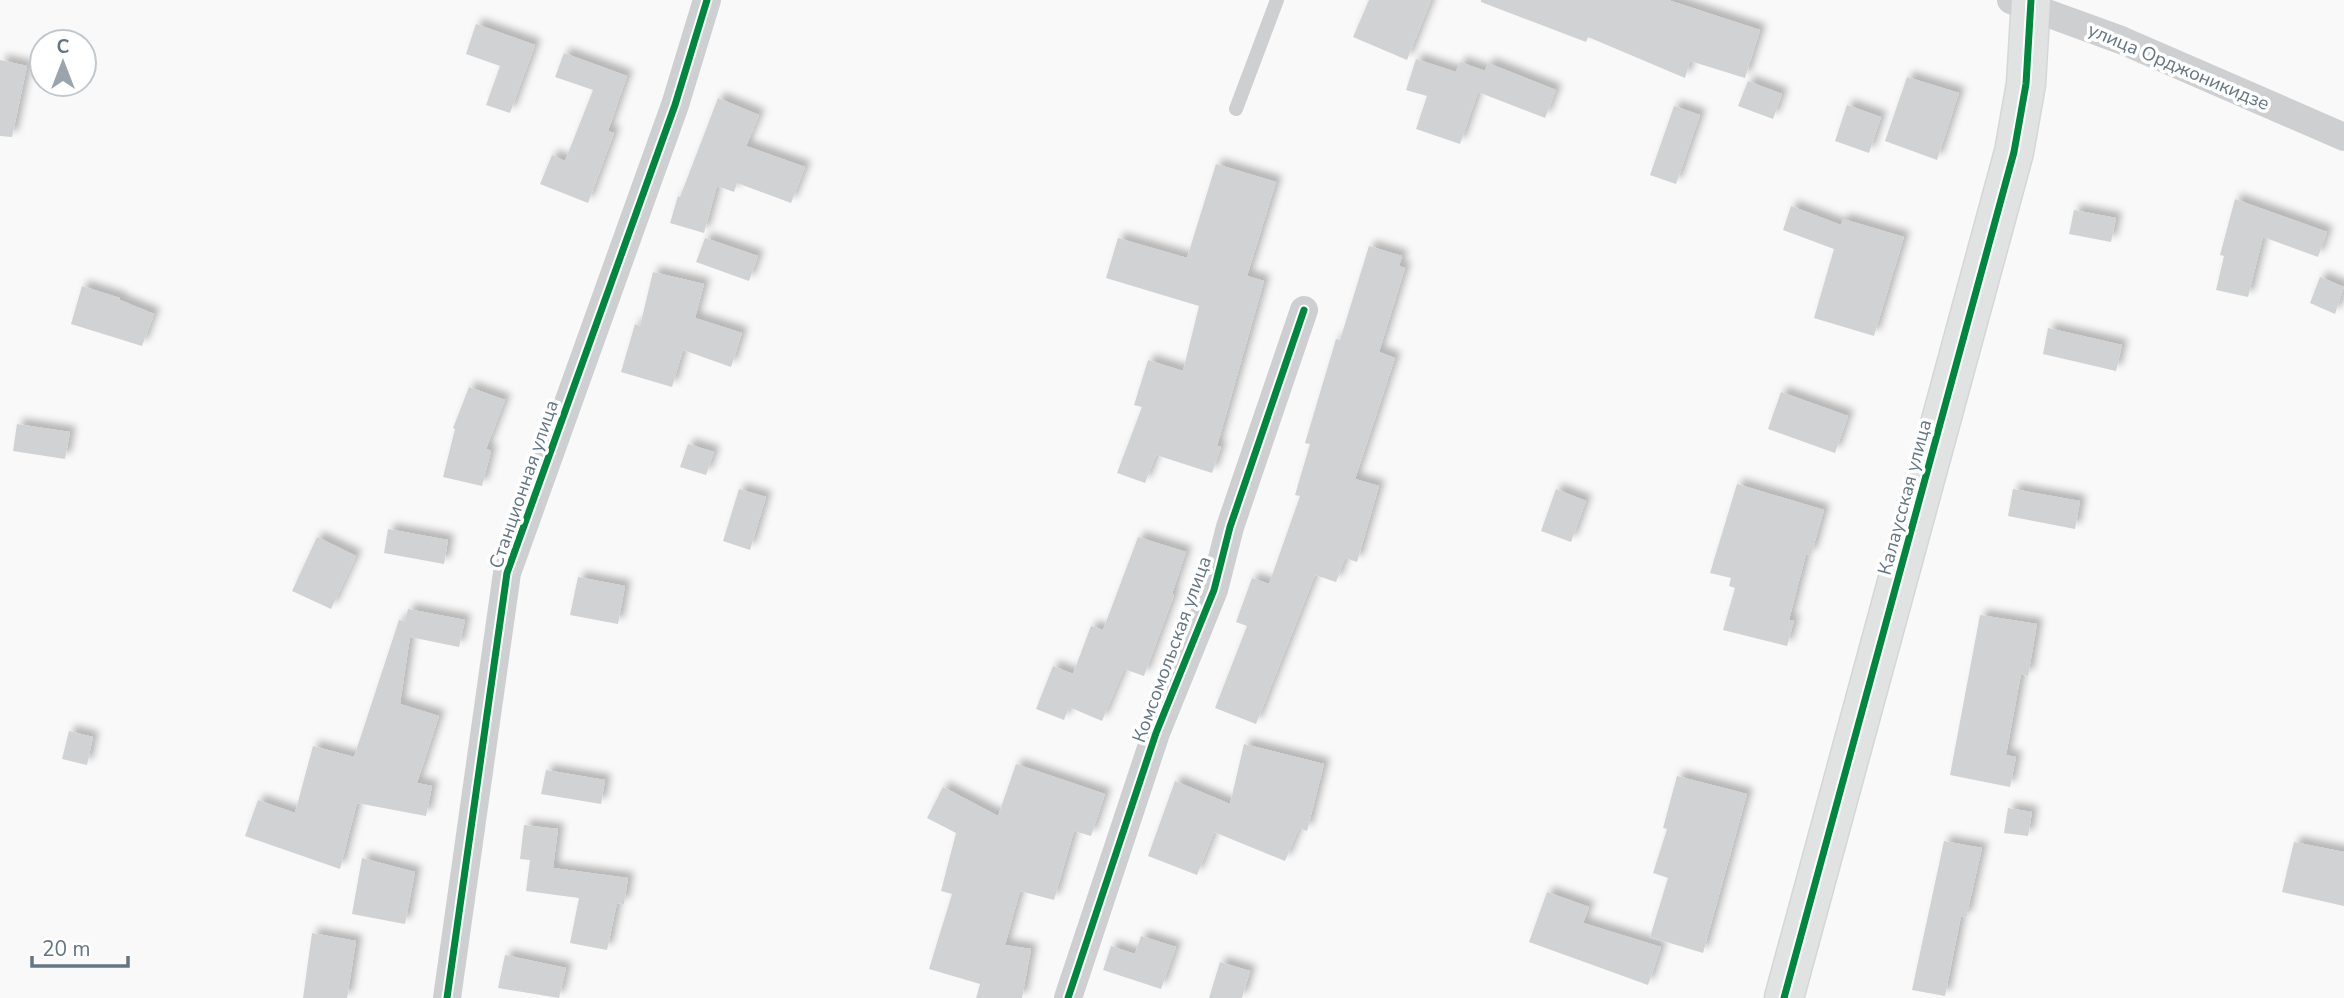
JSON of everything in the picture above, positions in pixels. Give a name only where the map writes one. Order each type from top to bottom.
[{"type":"street","name":"Станционная улица","points":[[447,998],[507,573],[675,105],[707,0]]},
{"type":"street","name":"улица Орджоникидзе","points":[[2024,2],[2121,40],[2344,137]]},
{"type":"street","name":"Калаусская улица","points":[[1784,998],[2014,152],[2026,84],[2024,2]]},
{"type":"street","name":"Комсомольская улица","points":[[1068,998],[1156,733],[1214,590],[1230,527],[1304,310]]},
{"type":"lane","points":[[1236,109],[1277,0]]},
{"type":"building","points":[[1369,0],[1431,0],[1407,60],[1353,37]]},
{"type":"building","points":[[1481,0],[1668,0],[1760,30],[1745,78],[1690,61],[1685,78],[1588,37],[1586,42]]},
{"type":"building","points":[[476,24],[535,45],[510,113],[486,105],[500,66],[466,54]]},
{"type":"building","points":[[564,53],[627,76],[608,131],[614,133],[588,203],[540,184],[552,155],[565,161],[593,90],[555,77]]},
{"type":"building","points":[[1416,59],[1456,72],[1460,62],[1485,71],[1488,63],[1556,90],[1545,118],[1478,92],[1460,144],[1416,129],[1427,96],[1406,90]]},
{"type":"building","points":[[0,60],[27,66],[12,137],[0,136]]},
{"type":"building","points":[[1907,77],[1959,93],[1937,160],[1885,141]]},
{"type":"building","points":[[1748,81],[1782,94],[1773,119],[1738,106]]},
{"type":"building","points":[[718,98],[759,115],[746,146],[805,167],[791,203],[737,183],[734,192],[717,186],[704,233],[670,223],[678,196],[680,197]]},
{"type":"building","points":[[1847,105],[1881,117],[1869,153],[1835,141]]},
{"type":"building","points":[[1674,106],[1700,115],[1676,184],[1650,175]]},
{"type":"building","points":[[1216,164],[1276,182],[1247,276],[1264,281],[1217,446],[1221,447],[1212,473],[1156,455],[1145,483],[1117,473],[1142,407],[1134,405],[1148,360],[1183,371],[1199,306],[1106,278],[1118,238],[1187,258]]},
{"type":"building","points":[[2235,199],[2327,232],[2318,257],[2263,237],[2248,297],[2216,290],[2224,256],[2220,255]]},
{"type":"building","points":[[1791,206],[1841,225],[1843,219],[1904,237],[1874,336],[1814,318],[1834,249],[1783,230]]},
{"type":"building","points":[[2074,210],[2116,218],[2111,242],[2069,234]]},
{"type":"building","points":[[705,238],[758,256],[749,281],[696,262]]},
{"type":"building","points":[[1369,246],[1402,256],[1399,266],[1405,268],[1379,352],[1395,358],[1355,479],[1379,486],[1357,562],[1345,558],[1336,582],[1315,575],[1256,724],[1215,708],[1247,626],[1236,622],[1252,578],[1269,584],[1300,496],[1295,495],[1310,444],[1305,443],[1336,339],[1340,340]]},
{"type":"building","points":[[653,272],[704,284],[695,318],[742,333],[731,367],[683,350],[672,387],[621,372],[635,324],[640,326]]},
{"type":"building","points":[[2320,277],[2344,287],[2335,314],[2310,303]]},
{"type":"building","points":[[82,286],[120,298],[154,314],[142,346],[71,324]]},
{"type":"building","points":[[2048,328],[2122,345],[2116,371],[2043,354]]},
{"type":"building","points":[[469,387],[505,400],[486,449],[491,451],[482,486],[443,477],[455,429],[453,428]]},
{"type":"building","points":[[1781,392],[1848,416],[1835,453],[1768,429]]},
{"type":"building","points":[[17,424],[70,432],[65,459],[13,451]]},
{"type":"building","points":[[688,444],[714,452],[706,475],[680,467]]},
{"type":"building","points":[[1737,484],[1824,510],[1811,555],[1806,554],[1789,620],[1794,621],[1787,646],[1723,630],[1735,588],[1729,586],[1731,578],[1710,573]]},
{"type":"building","points":[[739,489],[766,497],[750,550],[723,541]]},
{"type":"building","points":[[1556,489],[1586,501],[1571,542],[1541,531]]},
{"type":"building","points":[[2013,489],[2080,501],[2075,529],[2008,516]]},
{"type":"building","points":[[388,529],[448,540],[444,564],[384,553]]},
{"type":"building","points":[[317,537],[356,556],[331,609],[292,591]]},
{"type":"building","points":[[1138,537],[1186,552],[1172,594],[1174,595],[1144,676],[1124,669],[1102,721],[1069,707],[1064,720],[1036,709],[1053,666],[1073,674],[1091,626],[1103,630]]},
{"type":"building","points":[[578,577],[625,586],[618,624],[570,615]]},
{"type":"building","points":[[408,609],[465,620],[459,647],[410,637],[400,704],[439,716],[417,783],[432,786],[426,816],[357,803],[340,869],[245,836],[258,800],[295,813],[313,746],[354,757],[399,620],[405,621]]},
{"type":"building","points":[[1980,615],[2037,624],[2028,676],[2021,674],[2006,755],[2016,757],[2010,787],[1950,775]]},
{"type":"building","points":[[69,731],[93,737],[87,765],[62,759]]},
{"type":"building","points":[[1244,744],[1324,764],[1307,831],[1299,828],[1285,861],[1214,832],[1197,875],[1148,856],[1175,781],[1230,804]]},
{"type":"building","points":[[1016,764],[1105,794],[1091,836],[1074,831],[1054,900],[1020,891],[1005,945],[1031,949],[1022,998],[976,998],[980,984],[929,969],[952,894],[941,891],[956,833],[927,818],[943,787],[998,816]]},
{"type":"building","points":[[546,770],[605,780],[601,804],[541,794]]},
{"type":"building","points":[[1677,776],[1747,794],[1703,953],[1650,937],[1668,878],[1653,873],[1667,829],[1663,828]]},
{"type":"building","points":[[2008,808],[2032,812],[2028,836],[2004,833]]},
{"type":"building","points":[[524,825],[558,829],[553,868],[628,878],[624,904],[617,903],[607,950],[570,943],[579,898],[526,891],[530,860],[520,859]]},
{"type":"building","points":[[1944,841],[1982,848],[1966,918],[1961,916],[1945,996],[1912,990]]},
{"type":"building","points":[[2294,842],[2344,852],[2344,906],[2282,892]]},
{"type":"building","points":[[362,858],[415,872],[405,924],[352,914]]},
{"type":"building","points":[[1547,892],[1589,907],[1583,923],[1661,947],[1648,985],[1529,942]]},
{"type":"building","points":[[312,933],[356,941],[347,998],[303,998]]},
{"type":"building","points":[[1141,936],[1176,947],[1161,989],[1103,970],[1111,946],[1135,954]]},
{"type":"building","points":[[505,955],[566,968],[559,998],[498,988]]},
{"type":"building","points":[[1220,962],[1250,971],[1242,998],[1209,998]]},
{"type":"cycle path","points":[[447,998],[507,573],[675,105],[707,0]]},
{"type":"cycle path","points":[[1784,998],[2014,152],[2026,84],[2031,0]]},
{"type":"cycle path","points":[[1068,998],[1156,733],[1214,590],[1230,527],[1304,310]]}]
